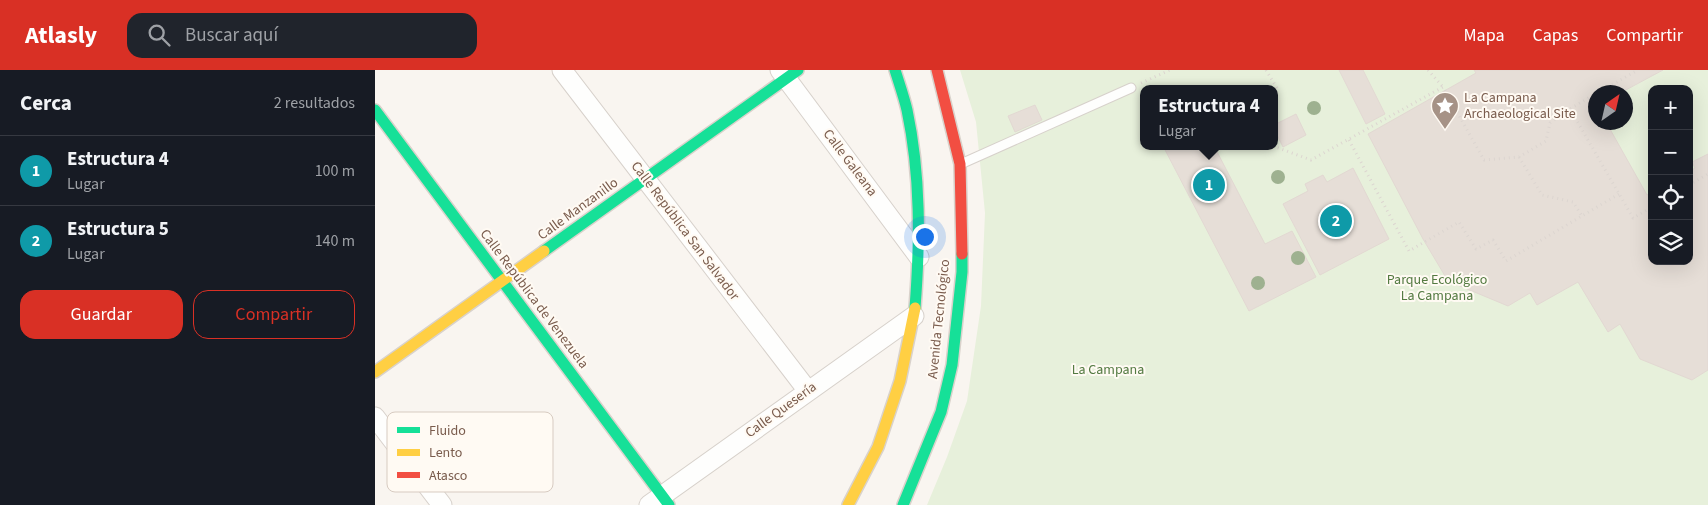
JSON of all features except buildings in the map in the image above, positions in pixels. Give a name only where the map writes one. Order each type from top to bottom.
[{"type":"street","name":"Calle República San Salvador","points":[[561,70],[808,392]]},
{"type":"street","name":"Avenida Tecnológico","points":[[848,505],[877,447],[901,382],[913,316],[919,257],[918,184],[907,110],[895,70]]},
{"type":"street","name":"Avenida Tecnológico","points":[[903,505],[941,412],[952,365],[962,272],[961,164],[937,70]]},
{"type":"street","name":"Calle Manzanillo","points":[[375,372],[645,179],[788,73]]},
{"type":"street","name":"Calle Galeana","points":[[788,73],[919,257]]},
{"type":"street","name":"Calle República de Venezuela","points":[[375,110],[502,281],[660,502]]},
{"type":"street","name":"Calle Quesería","points":[[660,502],[913,316]]},
{"type":"street","points":[[375,417],[387,433]]},
{"type":"street","points":[[432,492],[442,505]]},
{"type":"lane","points":[[961,164],[1131,88]]},
{"type":"path","points":[[1131,88],[1170,70]]},
{"type":"path","points":[[1266,70],[1275,85]]},
{"type":"path","points":[[1428,70],[1443,87],[1484,160],[1519,157],[1546,141],[1550,123],[1588,98]]},
{"type":"path","points":[[1611,85],[1638,70]]},
{"type":"path","points":[[1278,148],[1311,160],[1443,87]]},
{"type":"path","points":[[1570,109],[1633,218],[1648,209]]},
{"type":"path","points":[[1349,140],[1409,251],[1459,222],[1476,249],[1493,240],[1507,261],[1619,194]]},
{"type":"path","points":[[1519,157],[1542,195],[1573,202],[1582,216]]},
{"type":"path","points":[[1693,183],[1708,174]]},
{"type":"green space","name":"Parque Ecológico La Campana","points":[[960,70],[1708,70],[1708,505],[927,505],[967,401],[981,306],[985,213],[976,122]]},
{"type":"traffic: fast","points":[[544,251],[798,70]]},
{"type":"traffic: fast","points":[[895,70],[907,110],[915,160],[918,209],[915,308]]},
{"type":"traffic: fast","points":[[375,110],[669,505]]},
{"type":"traffic: fast","points":[[903,505],[941,412],[952,365],[962,272],[962,254]]},
{"type":"traffic: slow","points":[[375,372],[544,251]]},
{"type":"traffic: slow","points":[[848,505],[878,447],[900,381],[915,308]]},
{"type":"traffic: jam","points":[[937,70],[960,164],[962,254]]},
{"type":"place","name":"La Campana Archaeological Site","points":[[1445,130]]},
{"type":"place","name":"Estructura 4","points":[[1209,185]]},
{"type":"place","name":"Estructura 5","points":[[1336,221]]},
{"type":"park label","name":"La Campana","points":[[1108,370]]}]
